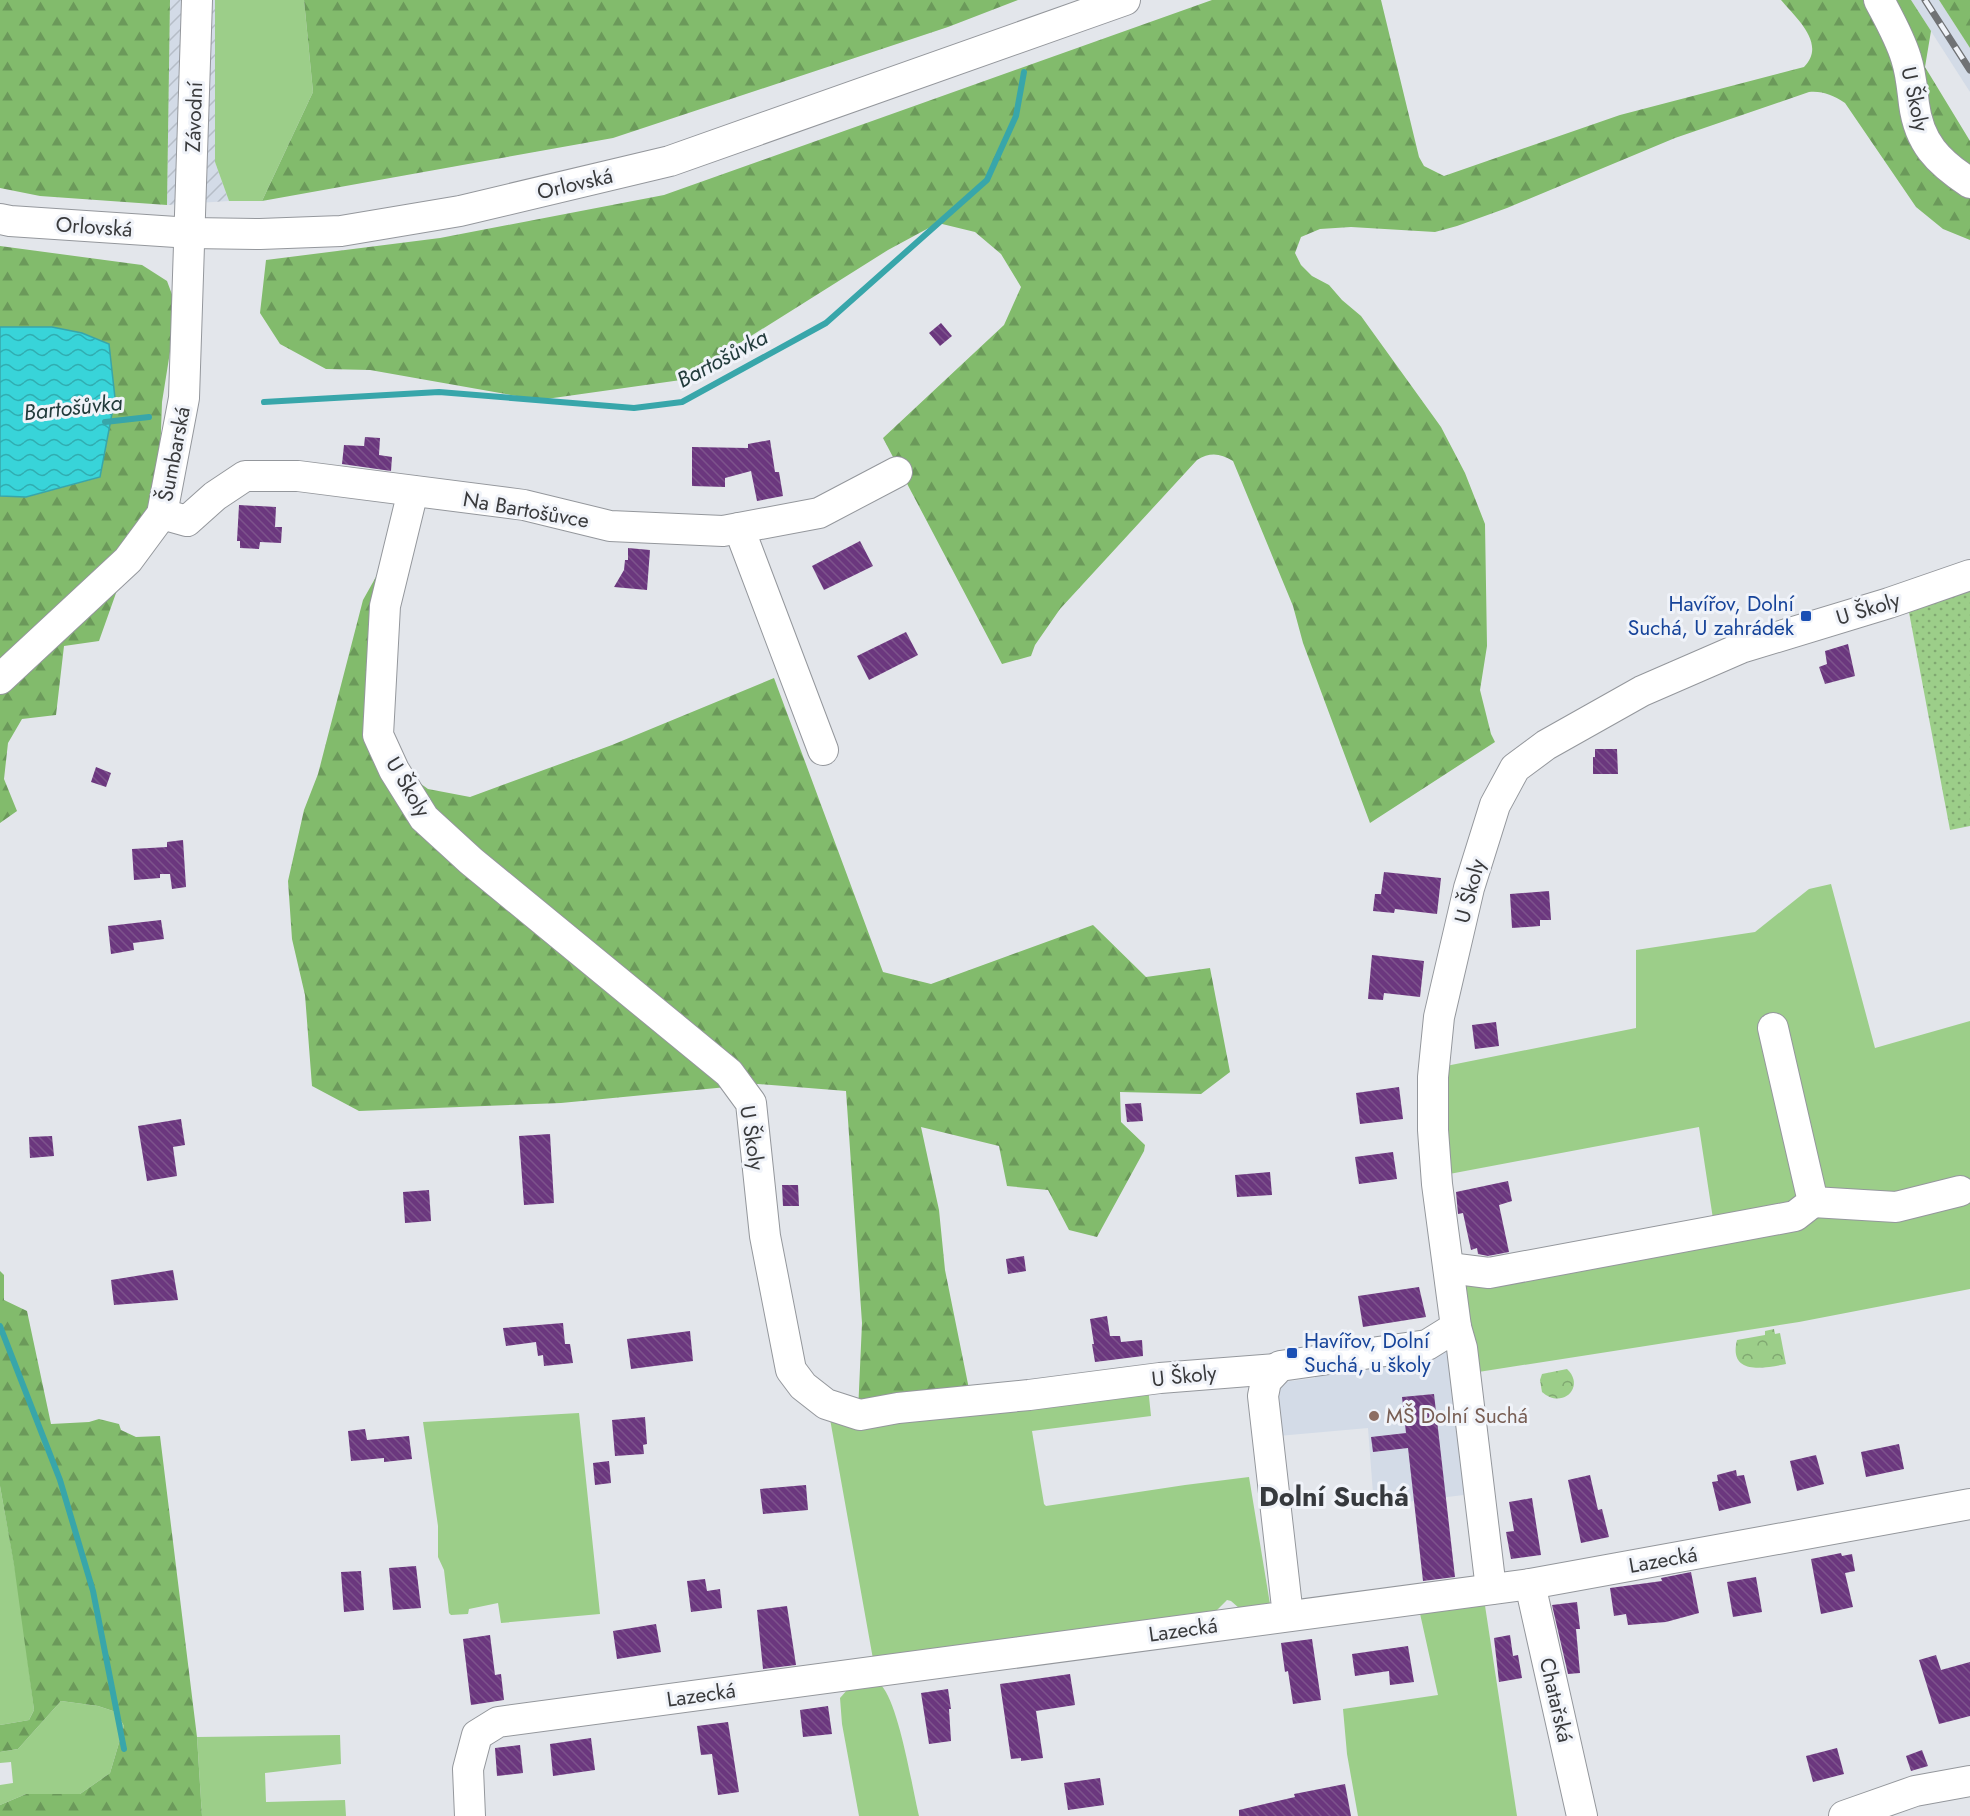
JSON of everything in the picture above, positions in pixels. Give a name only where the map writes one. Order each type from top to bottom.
[{"type":"street","name":"Závodní","points":[[191,233],[198,0]]},
{"type":"street","name":"Orlovská","points":[[0,219],[191,233],[260,234],[341,231],[460,211],[670,161],[1125,0]]},
{"type":"street","name":"U Školy","points":[[1879,0],[1898,35],[1907,59],[1917,120],[1924,140],[1934,156],[1970,183]]},
{"type":"street","name":"Šumbarská","points":[[0,679],[128,560],[162,514],[184,398],[191,233]]},
{"type":"street","name":"Na Bartošůvce","points":[[162,514],[187,521],[215,496],[245,476],[298,476],[524,505],[610,526],[723,531],[819,513],[897,472]]},
{"type":"street","name":"U Školy","points":[[413,491],[385,606],[378,735],[394,770],[424,818],[471,861],[729,1073],[751,1103],[765,1236],[791,1370],[803,1386],[826,1404],[860,1415],[898,1408],[1029,1395],[1160,1378],[1276,1369],[1280,1366],[1427,1345],[1456,1328],[1437,1184],[1432,1077],[1439,1017],[1472,878],[1495,806],[1515,768],[1546,745],[1642,691],[1741,648],[1889,603],[1970,575]]},
{"type":"street","points":[[739,528],[823,750]]},
{"type":"street","points":[[1773,1028],[1814,1202]]},
{"type":"street","points":[[1449,1268],[1489,1273],[1795,1216],[1814,1202],[1896,1207],[1960,1191]]},
{"type":"street","points":[[1456,1328],[1462,1348],[1491,1589]]},
{"type":"street","points":[[1276,1369],[1266,1381],[1263,1396],[1288,1616]]},
{"type":"street","name":"Lazecká","points":[[470,1816],[468,1769],[477,1735],[498,1722],[1530,1584],[1970,1504]]},
{"type":"street","name":"Chatařská","points":[[1530,1584],[1582,1816]]},
{"type":"street","points":[[1844,1816],[1915,1791],[1970,1781]]},
{"type":"shaded area","points":[[170,0],[215,0],[215,162],[229,201],[167,205]]},
{"type":"shaded area","points":[[1911,0],[1939,0],[1970,48],[1970,92]]},
{"type":"shaded area","name":"MŠ Dolní Suchá","points":[[1462,1348],[1480,1493],[1374,1506],[1368,1428],[1278,1436],[1275,1383],[1315,1378],[1315,1374],[1340,1365]]},
{"type":"green space","points":[[0,0],[170,0],[167,205],[40,196],[0,188]]},
{"type":"green space","points":[[215,0],[304,0],[313,92],[262,201],[229,201],[215,162]]},
{"type":"green space","points":[[304,0],[1018,0],[948,27],[613,138],[262,201],[313,92]]},
{"type":"green space","points":[[1212,0],[1381,0],[1419,157],[1424,166],[1444,176],[1620,115],[1804,67],[1810,58],[1811,40],[1801,23],[1781,0],[1911,0],[1931,31],[1925,67],[1970,141],[1970,240],[1943,229],[1916,207],[1845,103],[1819,92],[1809,92],[1675,138],[1507,208],[1457,226],[1435,232],[1351,227],[1320,229],[1301,237],[1295,253],[1301,265],[1312,276],[1329,285],[1361,316],[1441,427],[1465,473],[1485,524],[1487,646],[1480,690],[1495,742],[1370,823],[1303,643],[1293,606],[1233,461],[1224,456],[1215,454],[1197,460],[1060,609],[1035,645],[1031,656],[1002,664],[883,438],[1004,325],[1021,287],[1001,254],[975,232],[938,223],[888,250],[681,380],[539,400],[370,370],[326,369],[280,344],[260,313],[266,260],[440,238],[664,195]]},
{"type":"green space","points":[[1939,0],[1970,0],[1970,48]]},
{"type":"green space","points":[[0,246],[142,265],[167,281],[177,308],[162,402],[159,488],[117,559],[0,664],[0,496],[26,497],[100,477],[115,398],[10,327],[0,327]]},
{"type":"green space","points":[[386,559],[376,672],[403,771],[428,789],[470,797],[612,745],[774,678],[883,972],[931,984],[1093,925],[1146,977],[1210,968],[1230,1072],[1201,1094],[1120,1092],[1121,1122],[1145,1145],[1144,1151],[1097,1237],[1069,1230],[1048,1190],[1007,1186],[999,1146],[921,1127],[939,1210],[945,1270],[970,1394],[858,1412],[862,1323],[846,1091],[758,1084],[561,1103],[359,1111],[312,1086],[305,995],[292,939],[288,881],[304,810],[318,774],[363,600]]},
{"type":"green space","points":[[121,579],[99,641],[64,646],[56,715],[22,719],[8,743],[4,779],[17,811],[0,823],[0,688]]},
{"type":"green space","points":[[1970,586],[1970,826],[1950,830],[1908,607]]},
{"type":"green space","points":[[1831,884],[1875,1048],[1970,1021],[1970,1289],[1799,1322],[1472,1373],[1458,1284],[1717,1245],[1699,1127],[1444,1175],[1446,1066],[1636,1028],[1636,950],[1755,932],[1809,889]]},
{"type":"green space","points":[[0,1271],[4,1275],[4,1300],[27,1311],[51,1424],[89,1422],[99,1419],[119,1424],[121,1430],[136,1437],[160,1436],[197,1737],[202,1816],[0,1816],[0,1805],[26,1794],[80,1794],[110,1773],[124,1726],[116,1712],[98,1706],[61,1701],[18,1749],[0,1752],[0,1725],[29,1720],[34,1710],[14,1565],[0,1486]]},
{"type":"green space","points":[[1774,1329],[1775,1334],[1780,1333],[1786,1364],[1759,1368],[1750,1367],[1738,1360],[1737,1340],[1765,1335],[1765,1331]]},
{"type":"green space","points":[[1567,1369],[1574,1383],[1569,1394],[1557,1399],[1542,1392],[1540,1380],[1542,1374]]},
{"type":"green space","points":[[1148,1387],[1151,1416],[1032,1431],[1044,1504],[1046,1506],[1249,1477],[1270,1604],[1239,1608],[1227,1600],[1216,1611],[873,1659],[830,1419],[865,1428],[900,1416]]},
{"type":"green space","points":[[579,1413],[600,1614],[501,1623],[498,1603],[469,1609],[468,1614],[451,1615],[444,1570],[438,1557],[438,1526],[423,1422]]},
{"type":"green space","points":[[0,1486],[19,1591],[34,1710],[29,1720],[0,1725]]},
{"type":"green space","points":[[1484,1599],[1517,1816],[1358,1816],[1347,1754],[1343,1709],[1438,1695],[1419,1609]]},
{"type":"green space","points":[[881,1685],[894,1709],[919,1816],[859,1816],[842,1724],[840,1698],[848,1689]]},
{"type":"green space","points":[[61,1701],[98,1706],[116,1712],[124,1726],[110,1773],[80,1794],[26,1794],[0,1805],[0,1785],[13,1783],[11,1762],[0,1763],[0,1752],[18,1749]]},
{"type":"green space","points":[[340,1735],[341,1764],[265,1773],[266,1802],[345,1800],[346,1816],[202,1816],[197,1737]]},
{"type":"water","name":"Bartošůvka","points":[[0,327],[52,327],[82,333],[109,344],[115,398],[100,477],[26,497],[0,496]]},
{"type":"building","points":[[941,323],[952,336],[940,346],[929,333]]},
{"type":"building","points":[[365,437],[380,438],[379,455],[392,457],[391,471],[342,464],[344,445],[364,446]]},
{"type":"building","points":[[770,440],[775,472],[779,472],[783,496],[757,501],[751,471],[725,478],[725,487],[692,486],[692,447],[748,448],[748,444]]},
{"type":"building","points":[[239,505],[276,507],[275,527],[282,527],[281,543],[260,542],[259,549],[240,548],[240,541],[237,541]]},
{"type":"building","points":[[860,541],[873,566],[824,590],[812,566]]},
{"type":"building","points":[[628,548],[650,550],[647,590],[614,587],[624,570],[625,560],[628,560]]},
{"type":"building","points":[[906,632],[918,655],[869,680],[857,656]]},
{"type":"building","points":[[1848,644],[1855,676],[1825,684],[1819,667],[1827,664],[1825,651]]},
{"type":"building","points":[[1595,749],[1617,749],[1618,774],[1593,774]]},
{"type":"building","points":[[96,767],[111,773],[106,787],[91,782]]},
{"type":"building","points":[[183,840],[186,887],[172,889],[170,874],[160,874],[160,878],[134,880],[132,849],[167,847],[167,842]]},
{"type":"building","points":[[1384,872],[1441,878],[1437,914],[1395,909],[1394,913],[1373,911],[1375,894],[1381,894]]},
{"type":"building","points":[[1549,891],[1551,920],[1540,920],[1540,926],[1512,928],[1510,894]]},
{"type":"building","points":[[161,920],[164,939],[133,943],[134,950],[111,954],[108,926]]},
{"type":"building","points":[[1372,955],[1424,961],[1420,997],[1384,993],[1383,1000],[1368,999]]},
{"type":"building","points":[[1496,1022],[1499,1046],[1475,1049],[1472,1025]]},
{"type":"building","points":[[1399,1087],[1403,1119],[1360,1124],[1356,1093]]},
{"type":"building","points":[[1141,1103],[1143,1121],[1127,1122],[1125,1104]]},
{"type":"building","points":[[181,1119],[185,1145],[173,1147],[177,1176],[147,1181],[138,1126]]},
{"type":"building","points":[[550,1134],[554,1203],[524,1205],[519,1136]]},
{"type":"building","points":[[52,1136],[54,1156],[30,1158],[29,1137]]},
{"type":"building","points":[[1393,1152],[1397,1179],[1359,1184],[1355,1157]]},
{"type":"building","points":[[1270,1172],[1272,1195],[1237,1197],[1235,1175]]},
{"type":"building","points":[[1508,1181],[1512,1201],[1499,1205],[1509,1252],[1488,1256],[1478,1254],[1477,1248],[1471,1250],[1463,1213],[1458,1214],[1456,1192]]},
{"type":"building","points":[[782,1185],[798,1185],[799,1206],[783,1206]]},
{"type":"building","points":[[429,1190],[431,1221],[405,1223],[403,1192]]},
{"type":"building","points":[[1024,1256],[1026,1271],[1008,1274],[1006,1259]]},
{"type":"building","points":[[173,1270],[178,1300],[114,1305],[111,1280]]},
{"type":"building","points":[[1419,1287],[1426,1317],[1363,1327],[1358,1296]]},
{"type":"building","points":[[1107,1316],[1110,1336],[1120,1336],[1121,1342],[1142,1340],[1143,1356],[1095,1362],[1090,1319]]},
{"type":"building","points":[[563,1323],[565,1344],[570,1344],[573,1363],[544,1366],[543,1355],[538,1356],[536,1342],[506,1346],[503,1328]]},
{"type":"building","points":[[690,1331],[693,1361],[631,1369],[627,1339]]},
{"type":"building","points":[[1434,1394],[1455,1577],[1423,1581],[1408,1448],[1373,1452],[1371,1437],[1406,1433],[1402,1397]]},
{"type":"building","points":[[645,1417],[647,1444],[643,1445],[644,1454],[615,1456],[612,1420]]},
{"type":"building","points":[[365,1429],[367,1440],[409,1436],[412,1459],[384,1462],[384,1458],[351,1461],[348,1431]]},
{"type":"building","points":[[1899,1444],[1904,1469],[1866,1477],[1861,1452]]},
{"type":"building","points":[[1816,1455],[1824,1484],[1797,1491],[1790,1461]]},
{"type":"building","points":[[609,1461],[611,1483],[595,1485],[593,1463]]},
{"type":"building","points":[[1736,1470],[1737,1476],[1744,1475],[1751,1503],[1719,1511],[1712,1482],[1718,1481],[1717,1475]]},
{"type":"building","points":[[1590,1475],[1598,1510],[1602,1509],[1609,1537],[1581,1543],[1568,1480]]},
{"type":"building","points":[[806,1485],[808,1510],[763,1514],[760,1489]]},
{"type":"building","points":[[1532,1498],[1541,1555],[1511,1559],[1506,1532],[1514,1531],[1509,1502]]},
{"type":"building","points":[[1841,1553],[1842,1556],[1852,1554],[1855,1571],[1845,1573],[1853,1607],[1821,1614],[1811,1559]]},
{"type":"building","points":[[416,1566],[421,1608],[393,1610],[389,1568]]},
{"type":"building","points":[[361,1571],[364,1610],[344,1612],[341,1572]]},
{"type":"building","points":[[1691,1572],[1699,1613],[1666,1622],[1628,1625],[1626,1614],[1614,1616],[1610,1588],[1662,1581],[1661,1578]]},
{"type":"building","points":[[1756,1577],[1762,1612],[1733,1617],[1727,1582]]},
{"type":"building","points":[[705,1579],[707,1591],[720,1589],[722,1608],[691,1612],[687,1581]]},
{"type":"building","points":[[1577,1602],[1580,1629],[1576,1629],[1580,1673],[1568,1674],[1552,1605]]},
{"type":"building","points":[[787,1606],[796,1665],[763,1669],[757,1610]]},
{"type":"building","points":[[656,1624],[661,1652],[617,1659],[613,1631]]},
{"type":"building","points":[[490,1635],[495,1675],[501,1674],[504,1700],[471,1705],[463,1639]]},
{"type":"building","points":[[1510,1635],[1513,1656],[1518,1655],[1522,1678],[1499,1682],[1494,1638]]},
{"type":"building","points":[[1312,1639],[1321,1700],[1293,1704],[1281,1643]]},
{"type":"building","points":[[1408,1646],[1414,1682],[1390,1685],[1389,1671],[1355,1676],[1352,1654]]},
{"type":"building","points":[[1936,1655],[1941,1670],[1970,1662],[1970,1716],[1939,1724],[1919,1660]]},
{"type":"building","points":[[1070,1674],[1075,1705],[1036,1711],[1043,1758],[1021,1761],[1021,1758],[1011,1759],[1000,1684]]},
{"type":"building","points":[[948,1689],[951,1709],[949,1709],[951,1741],[929,1744],[921,1693]]},
{"type":"building","points":[[828,1706],[832,1734],[803,1737],[800,1710]]},
{"type":"building","points":[[728,1722],[739,1792],[718,1795],[712,1754],[701,1755],[697,1726]]},
{"type":"building","points":[[591,1738],[595,1770],[553,1776],[550,1744]]},
{"type":"building","points":[[520,1745],[523,1773],[497,1776],[495,1748]]},
{"type":"building","points":[[1837,1748],[1844,1774],[1813,1782],[1806,1756]]},
{"type":"building","points":[[1922,1750],[1928,1766],[1911,1771],[1906,1756]]},
{"type":"building","points":[[1100,1778],[1104,1805],[1068,1810],[1064,1783]]},
{"type":"building","points":[[1345,1784],[1351,1816],[1239,1816],[1239,1810],[1295,1797],[1294,1794]]},
{"type":"waterway","name":"Bartošůvka","points":[[264,402],[439,392],[634,408],[682,402],[826,323],[987,180],[1016,116],[1024,72]]},
{"type":"waterway","name":"Bartošůvka","points":[[105,422],[149,417]]},
{"type":"waterway","points":[[0,1326],[60,1480],[93,1591],[124,1749]]},
{"type":"railway","points":[[1925,0],[1970,70]]},
{"type":"place","name":"Havířov, Dolní Suchá, U zahrádek","points":[[1806,616]]},
{"type":"place","name":"Havířov, Dolní Suchá, u školy","points":[[1292,1353]]},
{"type":"place","name":"MŠ Dolní Suchá","points":[[1374,1416]]},
{"type":"district","name":"Dolní Suchá","points":[[1334,1497]]}]
